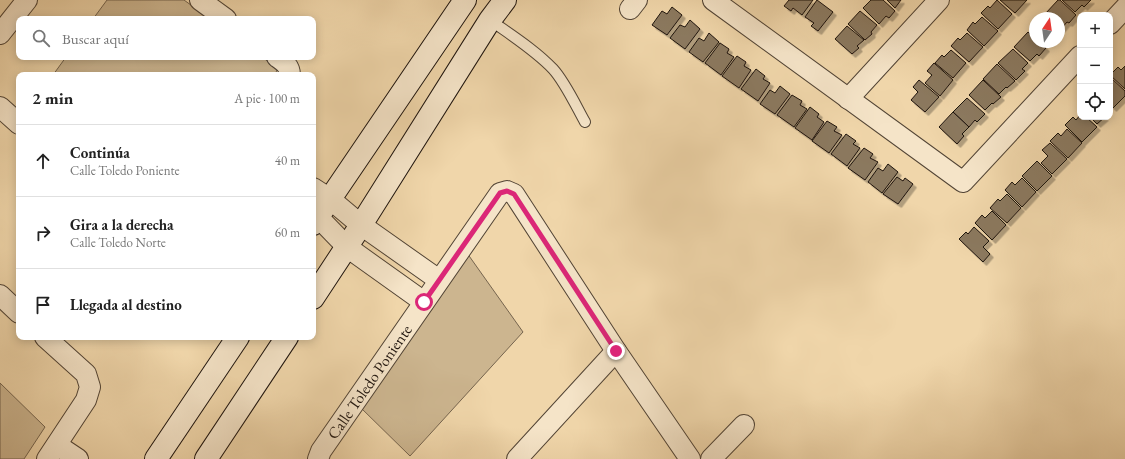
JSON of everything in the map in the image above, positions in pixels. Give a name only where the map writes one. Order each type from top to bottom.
[{"type":"street","points":[[0,34],[27,0]]},
{"type":"street","points":[[200,0],[222,16]]},
{"type":"street","points":[[316,214],[322,193],[464,0],[490,20]]},
{"type":"street","points":[[316,294],[490,20],[505,0]]},
{"type":"street","points":[[714,0],[963,182],[1077,59]]},
{"type":"street","points":[[848,98],[939,0]]},
{"type":"street","points":[[1113,21],[1125,7],[1120,0]]},
{"type":"street","points":[[281,60],[288,65],[291,72]]},
{"type":"street","points":[[0,107],[16,121]]},
{"type":"street","name":"Calle Toledo Poniente","points":[[318,459],[321,451],[500,193],[507,191],[514,194],[616,351]]},
{"type":"street","points":[[322,193],[361,225],[439,280]]},
{"type":"street","points":[[316,219],[347,247],[424,302]]},
{"type":"street","points":[[0,295],[16,310]]},
{"type":"street","points":[[48,340],[86,374],[90,387],[86,400],[52,452],[78,459]]},
{"type":"street","points":[[163,456],[236,340]]},
{"type":"street","points":[[206,459],[285,340]]},
{"type":"street","points":[[517,459],[616,351],[690,459]]},
{"type":"street","points":[[711,459],[744,425]]},
{"type":"lane","points":[[490,20],[523,44],[554,70],[565,86],[585,122]]},
{"type":"shaded area","points":[[107,0],[184,0],[206,16],[95,16]]},
{"type":"shaded area","points":[[64,60],[266,60],[278,69],[276,72],[55,72]]},
{"type":"shaded area","points":[[467,253],[523,332],[410,456],[360,407]]},
{"type":"shaded area","points":[[0,383],[45,427],[24,459],[0,459]]},
{"type":"building","points":[[789,0],[813,0],[802,15],[793,8],[791,11],[784,6]]},
{"type":"building","points":[[817,0],[833,12],[818,31],[811,26],[814,23],[805,17]]},
{"type":"building","points":[[871,0],[883,0],[895,11],[889,18],[886,16],[879,24],[863,8]]},
{"type":"building","points":[[887,0],[901,0],[895,8]]},
{"type":"building","points":[[997,0],[1012,14],[998,29],[981,13],[988,6],[990,8]]},
{"type":"building","points":[[1000,0],[1027,0],[1015,13]]},
{"type":"building","points":[[1058,0],[1060,0],[1076,15],[1069,23],[1067,22],[1065,24],[1065,12],[1047,12]]},
{"type":"building","points":[[1062,0],[1091,0],[1084,7],[1082,5],[1075,12]]},
{"type":"building","points":[[672,7],[682,15],[667,35],[652,25],[662,11],[667,14]]},
{"type":"building","points":[[860,11],[877,25],[871,32],[872,34],[865,40],[848,24]]},
{"type":"building","points":[[982,17],[998,31],[984,46],[967,30],[973,22],[975,24]]},
{"type":"building","points":[[690,20],[700,29],[685,49],[670,38],[680,25],[685,27]]},
{"type":"building","points":[[847,26],[864,40],[857,46],[859,48],[852,54],[835,39]]},
{"type":"building","points":[[1028,32],[1029,48],[1046,48],[1039,56],[1037,54],[1030,61],[1014,47]]},
{"type":"building","points":[[709,33],[719,42],[703,62],[689,52],[699,38],[704,41]]},
{"type":"building","points":[[967,33],[983,47],[969,62],[951,46],[958,38],[960,40]]},
{"type":"building","points":[[720,43],[729,49],[727,53],[734,57],[721,75],[705,63]]},
{"type":"building","points":[[1013,49],[1028,63],[1022,69],[1025,71],[1016,80],[998,63]]},
{"type":"building","points":[[951,50],[966,63],[953,78],[935,63],[942,55],[944,57]]},
{"type":"building","points":[[737,56],[746,62],[744,66],[751,70],[739,88],[722,76]]},
{"type":"building","points":[[934,63],[953,80],[940,96],[925,83],[932,75],[927,71]]},
{"type":"building","points":[[997,64],[1015,81],[999,94],[983,79]]},
{"type":"building","points":[[1125,66],[1125,89],[1113,78],[1113,72],[1118,67],[1121,70]]},
{"type":"building","points":[[756,69],[765,76],[763,79],[770,83],[758,101],[741,89]]},
{"type":"building","points":[[919,80],[939,97],[925,112],[911,100],[918,92],[913,87]]},
{"type":"building","points":[[983,80],[1001,97],[985,110],[969,95]]},
{"type":"building","points":[[1113,80],[1125,91],[1125,96],[1113,108]]},
{"type":"building","points":[[780,86],[790,94],[775,114],[760,104],[770,90],[775,93]]},
{"type":"building","points":[[792,95],[802,101],[800,105],[807,109],[794,127],[777,115]]},
{"type":"building","points":[[967,98],[985,114],[977,122],[975,120],[969,127],[953,112]]},
{"type":"building","points":[[810,107],[819,114],[817,117],[824,122],[812,140],[795,128]]},
{"type":"building","points":[[953,112],[969,127],[962,134],[964,136],[957,144],[939,127]]},
{"type":"building","points":[[1073,117],[1076,120],[1077,119],[1077,120],[1089,120],[1097,127],[1082,142],[1065,125]]},
{"type":"building","points":[[1093,120],[1102,120],[1097,124]]},
{"type":"building","points":[[827,121],[837,127],[834,131],[842,135],[829,153],[812,141]]},
{"type":"building","points":[[1067,129],[1082,143],[1068,158],[1050,141],[1058,133],[1061,136]]},
{"type":"building","points":[[846,134],[856,141],[853,144],[860,148],[847,166],[831,154]]},
{"type":"building","points":[[1050,143],[1067,159],[1052,174],[1041,163],[1048,156],[1042,150]]},
{"type":"building","points":[[864,148],[873,154],[870,158],[878,162],[865,180],[848,168]]},
{"type":"building","points":[[1037,161],[1052,176],[1037,191],[1022,176]]},
{"type":"building","points":[[888,164],[898,172],[882,193],[868,182],[878,168],[883,171]]},
{"type":"building","points":[[897,177],[903,181],[905,178],[913,184],[898,204],[883,194]]},
{"type":"building","points":[[1022,178],[1036,192],[1022,207],[1005,190],[1012,182],[1015,185]]},
{"type":"building","points":[[1007,194],[1021,208],[1007,223],[990,208],[998,199],[1000,201]]},
{"type":"building","points":[[992,211],[1006,225],[992,240],[975,223],[982,215],[985,218]]},
{"type":"building","points":[[974,227],[989,241],[983,247],[990,254],[983,262],[959,239],[966,232],[968,234]]},
{"type":"route","points":[[424,302],[500,193],[507,191],[514,194],[616,351]]}]
